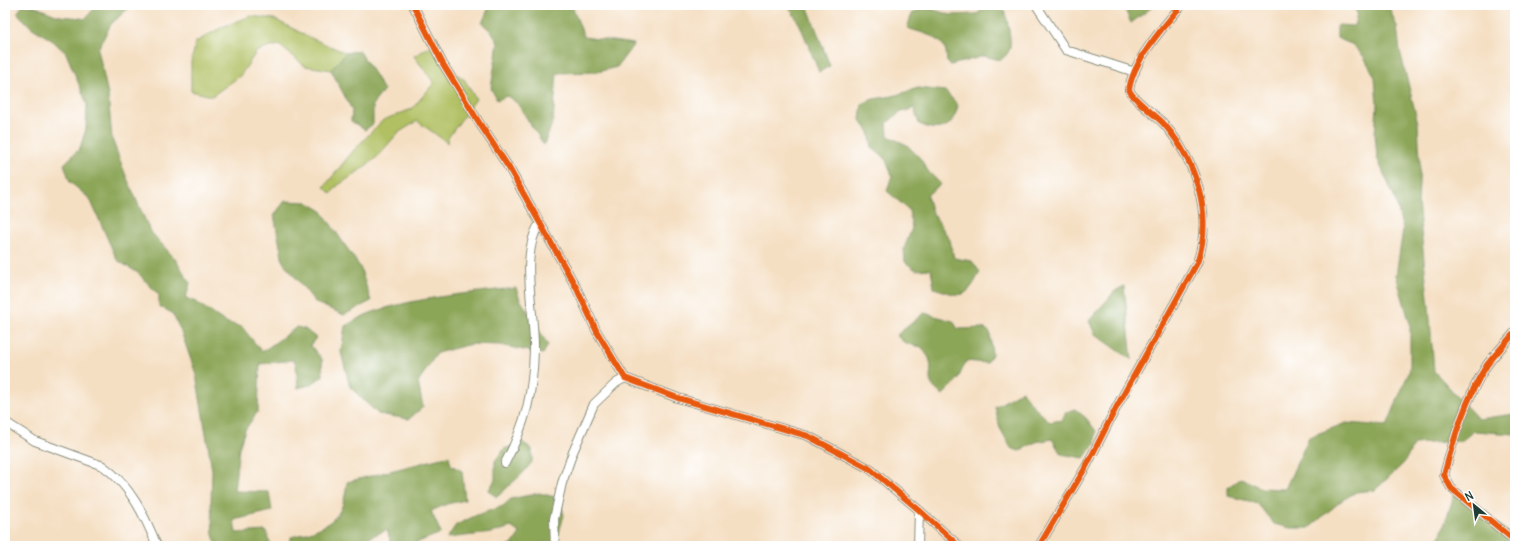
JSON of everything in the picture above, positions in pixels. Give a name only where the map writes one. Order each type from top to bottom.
[{"type":"street","points":[[413,5],[444,64],[480,124],[509,168],[540,222],[576,287],[597,332],[625,378],[678,398],[808,436],[870,469],[919,510],[958,546]]},
{"type":"street","points":[[1036,5],[1066,50],[1134,72]]},
{"type":"street","points":[[1039,546],[1087,465],[1116,408],[1197,263],[1202,245],[1204,213],[1191,168],[1183,151],[1163,124],[1130,93],[1129,88],[1134,72],[1157,37],[1182,5]]},
{"type":"street","points":[[505,463],[519,436],[527,412],[532,384],[534,348],[530,296],[530,251],[534,232],[540,222]]},
{"type":"street","points":[[1515,332],[1488,364],[1476,384],[1452,447],[1444,475],[1452,488],[1515,541]]},
{"type":"street","points":[[555,546],[554,519],[562,483],[573,452],[594,404],[616,383],[625,378]]},
{"type":"street","points":[[5,422],[35,441],[90,461],[111,472],[122,482],[142,513],[157,546]]},
{"type":"street","points":[[918,546],[919,510]]},
{"type":"green space","points":[[23,5],[36,7],[60,16],[85,19],[97,5],[132,5],[111,24],[98,49],[108,95],[112,139],[150,231],[176,260],[190,283],[186,298],[196,302],[225,322],[242,327],[262,352],[297,327],[305,329],[316,338],[310,345],[322,359],[323,376],[310,385],[298,388],[296,364],[293,360],[260,364],[258,411],[245,430],[239,448],[234,491],[269,492],[272,511],[234,520],[236,533],[266,531],[271,546],[217,546],[213,535],[211,503],[212,470],[196,374],[180,329],[172,313],[159,306],[159,295],[138,273],[117,260],[90,199],[70,182],[64,164],[80,148],[86,129],[87,104],[66,53],[53,41],[31,27],[17,13]]},
{"type":"green space","points":[[490,5],[564,5],[573,8],[584,37],[634,44],[617,67],[597,72],[557,73],[553,121],[544,145],[517,103],[507,96],[497,100],[491,88],[498,43],[492,32],[482,23]]},
{"type":"green space","points":[[788,5],[807,5],[830,66],[819,72],[800,25]]},
{"type":"green space","points":[[988,5],[1001,5],[1005,12],[1008,25],[1010,48],[1006,55],[1000,60],[984,56],[951,65],[947,62],[946,50],[939,41],[929,35],[907,28],[912,14],[922,8],[928,8],[951,15],[977,14]]},
{"type":"green space","points":[[1123,5],[1155,5],[1131,23]]},
{"type":"green space","points":[[1352,5],[1388,5],[1397,27],[1400,51],[1418,123],[1420,161],[1418,203],[1434,371],[1478,419],[1515,414],[1515,434],[1474,431],[1461,441],[1414,444],[1404,463],[1375,490],[1356,492],[1341,501],[1309,528],[1290,528],[1274,524],[1257,503],[1228,496],[1228,487],[1241,478],[1261,488],[1285,489],[1309,437],[1346,423],[1387,426],[1410,369],[1410,324],[1396,275],[1403,230],[1395,199],[1377,158],[1375,134],[1377,105],[1375,77],[1364,57],[1353,45],[1337,38],[1337,25],[1354,26],[1357,13]]},
{"type":"green space","points":[[251,16],[274,19],[311,38],[346,53],[331,70],[305,66],[279,45],[257,51],[240,76],[212,96],[191,91],[191,62],[196,42],[222,27]]},
{"type":"green space","points":[[431,46],[443,64],[464,79],[476,99],[448,138],[448,143],[417,121],[398,133],[376,158],[337,186],[331,194],[324,187],[353,151],[383,120],[412,109],[434,83],[414,56]]},
{"type":"green space","points":[[359,50],[384,90],[373,104],[373,124],[365,130],[351,121],[352,110],[331,70],[346,53]]},
{"type":"green space","points":[[918,88],[945,91],[958,105],[953,119],[944,127],[926,127],[919,124],[914,108],[899,113],[887,123],[888,136],[907,145],[920,158],[928,171],[941,184],[927,195],[931,210],[950,240],[954,258],[972,261],[980,272],[970,288],[962,294],[957,295],[934,288],[931,269],[916,270],[905,262],[904,249],[912,228],[909,210],[887,191],[892,175],[885,158],[872,148],[869,132],[860,120],[862,104],[873,99],[893,96]]},
{"type":"green space","points":[[285,201],[307,202],[321,210],[360,267],[371,301],[344,315],[316,303],[283,262],[274,215]]},
{"type":"green space","points":[[1124,286],[1132,360],[1095,334],[1089,321],[1115,291]]},
{"type":"green space","points":[[516,288],[520,299],[548,345],[543,354],[500,345],[471,344],[437,353],[418,382],[423,407],[409,419],[378,414],[350,387],[341,352],[345,326],[370,313],[426,299]]},
{"type":"green space","points":[[924,313],[953,321],[958,329],[983,328],[990,332],[992,354],[987,363],[966,361],[958,379],[943,395],[936,390],[930,381],[931,369],[929,358],[922,347],[904,342],[897,335]]},
{"type":"green space","points":[[1022,391],[1034,407],[1050,422],[1062,420],[1066,412],[1075,409],[1086,418],[1096,431],[1095,443],[1084,458],[1061,454],[1052,439],[1036,442],[1019,451],[1011,448],[1000,428],[995,407]]},
{"type":"green space","points":[[522,442],[532,449],[532,462],[523,473],[497,497],[488,491],[495,480],[495,461],[504,449]]},
{"type":"green space","points":[[449,456],[451,465],[462,471],[465,500],[447,504],[431,511],[441,533],[408,546],[392,546],[387,530],[347,546],[291,546],[291,537],[321,528],[334,519],[342,506],[347,482]]},
{"type":"green space","points":[[539,493],[559,498],[564,515],[556,544],[544,542],[532,546],[508,546],[512,545],[520,533],[511,527],[492,533],[447,538],[456,525],[477,515],[503,506],[511,499]]},
{"type":"green space","points":[[1455,493],[1515,537],[1515,546],[1437,546]]},
{"type":"cycle path","points":[[413,5],[443,64],[509,168],[576,287],[597,332],[625,378],[678,398],[808,436],[870,469],[959,546]]},
{"type":"cycle path","points":[[1039,546],[1087,465],[1116,408],[1197,263],[1202,245],[1204,226],[1199,189],[1185,155],[1164,124],[1140,103],[1129,90],[1136,68],[1143,56],[1158,34],[1182,5]]},
{"type":"cycle path","points":[[1515,332],[1487,365],[1473,390],[1456,432],[1444,475],[1451,488],[1515,541]]}]
